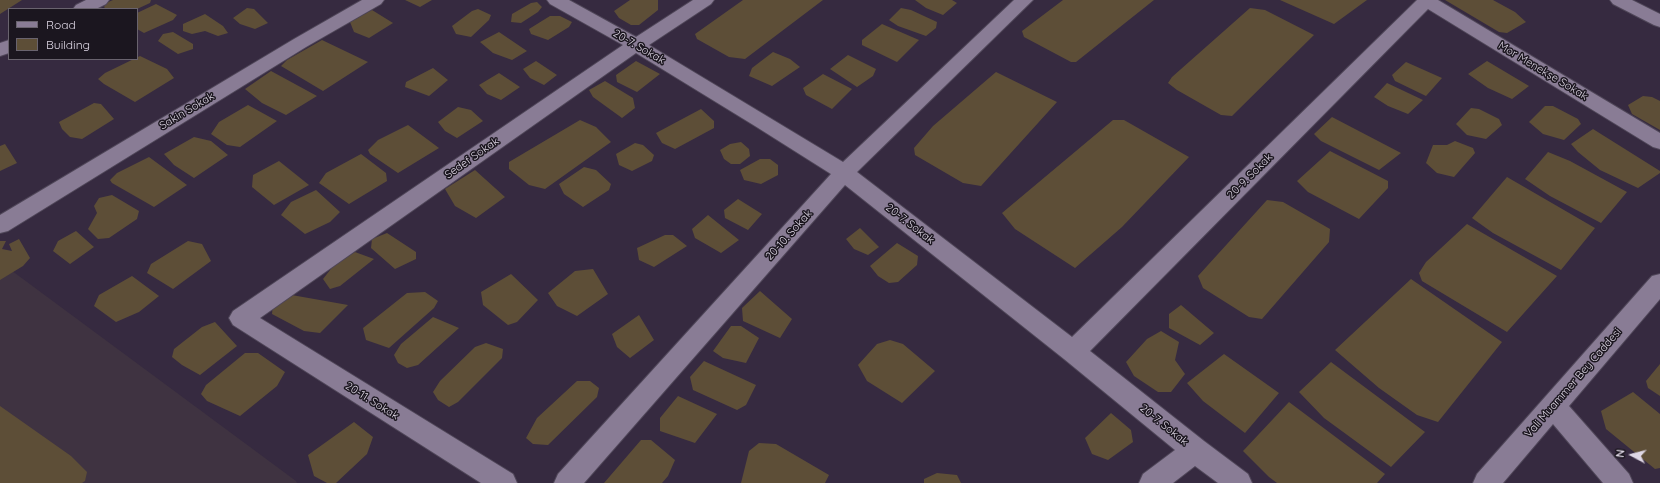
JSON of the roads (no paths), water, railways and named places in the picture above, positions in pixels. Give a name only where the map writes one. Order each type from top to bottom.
[{"type":"street","points":[[84,8],[100,0]]},
{"type":"street","name":"Sakin Sokak","points":[[0,225],[300,42],[375,0]]},
{"type":"street","name":"20-7. Sokak","points":[[556,0],[636,45],[762,121],[844,173],[1073,352],[1195,450],[1239,483]]},
{"type":"street","name":"Sedef Sokak","points":[[241,318],[636,45],[705,0]]},
{"type":"street","name":"20-10. Sokak","points":[[567,483],[844,173],[1024,0]]},
{"type":"street","name":"Mor Menekşe Sokak","points":[[1426,0],[1660,142]]},
{"type":"street","name":"20-9. Sokak","points":[[1073,352],[1426,0]]},
{"type":"street","points":[[1619,0],[1660,21]]},
{"type":"street","name":"Vali Muammer Bey Caddesi","points":[[1486,483],[1660,283]]},
{"type":"street","name":"20-11. Sokak","points":[[241,318],[504,483]]},
{"type":"street","points":[[1553,406],[1620,483]]},
{"type":"street","points":[[1152,483],[1195,450]]}]
